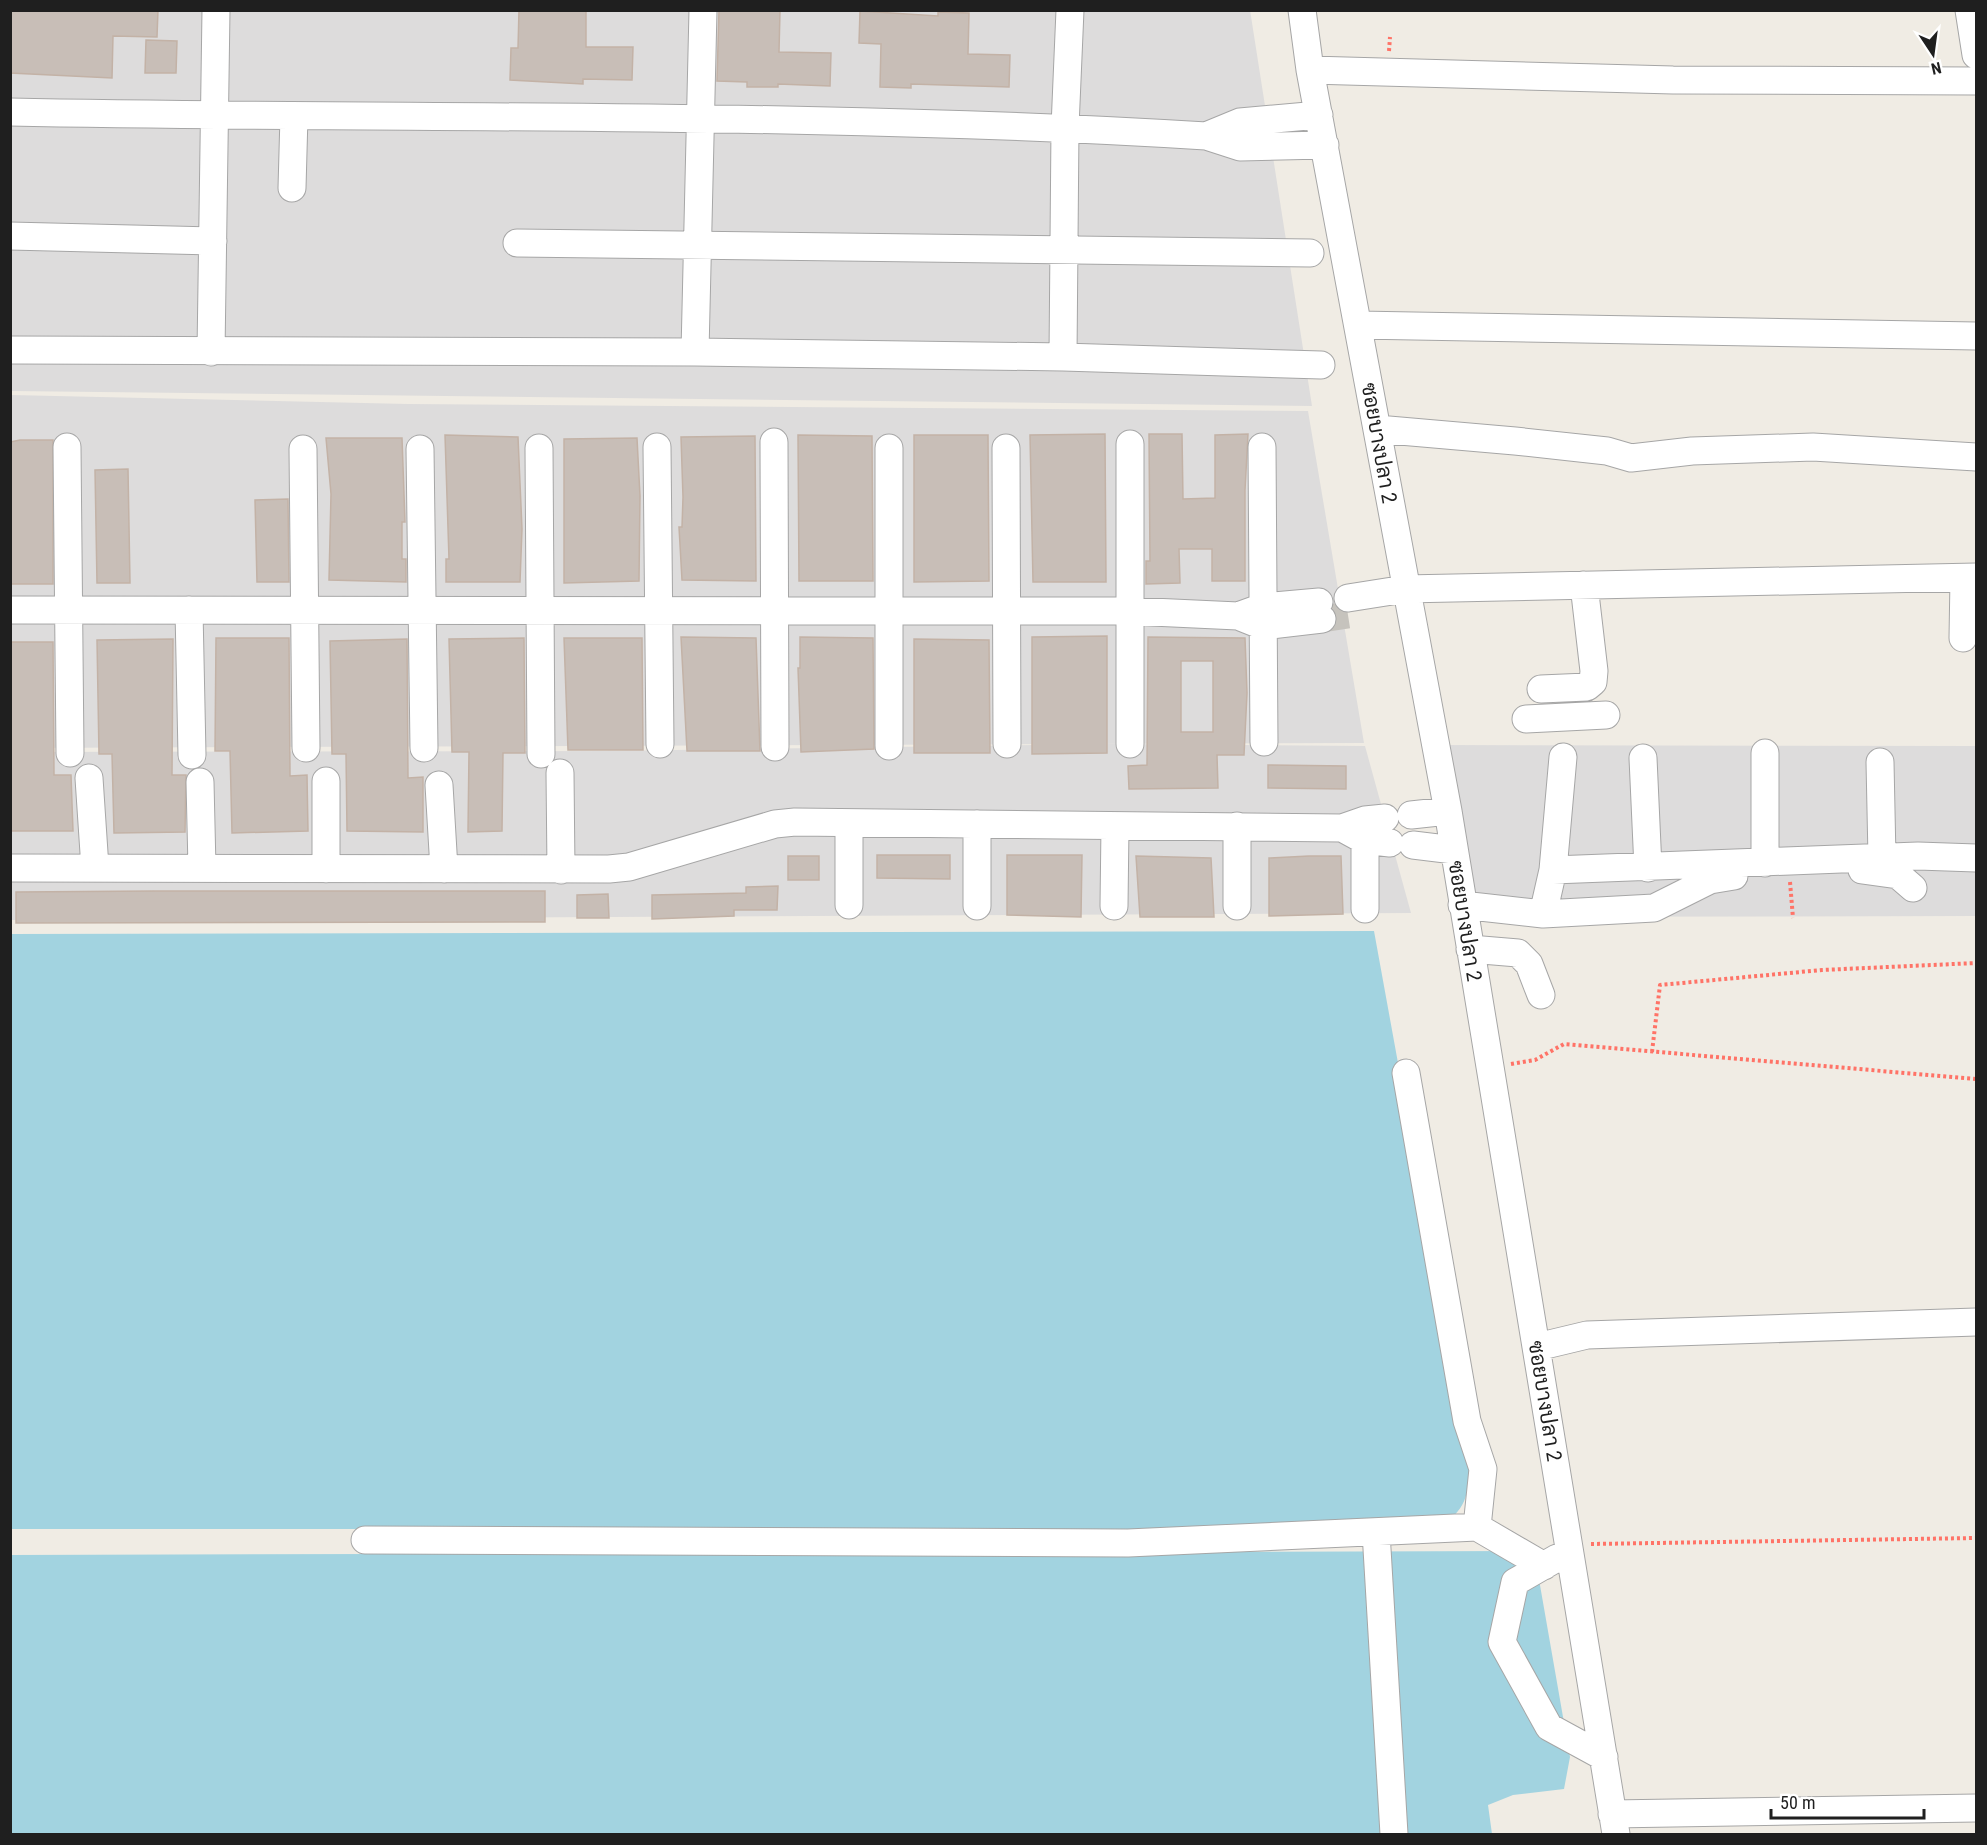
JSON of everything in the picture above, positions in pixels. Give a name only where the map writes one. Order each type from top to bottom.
[{"type":"street","points":[[211,352],[216,10]]},
{"type":"street","points":[[695,352],[703,10]]},
{"type":"street","points":[[1063,357],[1066,251],[1065,127],[1070,10]]},
{"type":"street","name":"ซอยบางปลา 2","points":[[1302,10],[1310,70],[1448,811],[1461,905],[1537,1347],[1567,1548],[1614,1824]]},
{"type":"street","points":[[1970,10],[1977,56]]},
{"type":"street","points":[[1310,70],[1672,80],[1977,81]]},
{"type":"street","points":[[10,112],[214,116],[699,117],[1065,127],[1206,136],[1240,147],[1254,148],[1325,145]]},
{"type":"street","points":[[292,188],[294,116]]},
{"type":"street","points":[[1206,136],[1240,122],[1319,116]]},
{"type":"street","points":[[10,236],[213,241]]},
{"type":"street","points":[[517,243],[1310,253]]},
{"type":"street","points":[[1358,325],[1977,336]]},
{"type":"street","points":[[10,350],[695,352],[1063,357],[1321,365]]},
{"type":"street","points":[[1377,429],[1607,451],[1631,458],[1692,451],[1813,447],[1977,458]]},
{"type":"street","points":[[774,442],[775,747]]},
{"type":"street","points":[[1130,444],[1130,744]]},
{"type":"street","points":[[67,447],[70,753]]},
{"type":"street","points":[[657,447],[660,744]]},
{"type":"street","points":[[1262,447],[1254,616],[1264,742]]},
{"type":"street","points":[[539,448],[541,754]]},
{"type":"street","points":[[889,448],[889,746]]},
{"type":"street","points":[[1006,448],[1007,744]]},
{"type":"street","points":[[303,449],[306,748]]},
{"type":"street","points":[[420,449],[424,748]]},
{"type":"street","points":[[10,610],[1130,611],[1254,616],[1407,599],[1584,585],[1970,578],[1963,638]]},
{"type":"street","points":[[1565,717],[1552,689],[1587,687],[1593,682],[1594,671],[1584,585]]},
{"type":"street","points":[[189,610],[192,755]]},
{"type":"street","points":[[1526,719],[1606,715]]},
{"type":"street","points":[[1765,753],[1777,868]]},
{"type":"street","points":[[1543,914],[1553,870],[1563,757]]},
{"type":"street","points":[[1643,758],[1648,868]]},
{"type":"street","points":[[1880,762],[1882,858]]},
{"type":"street","points":[[560,773],[561,870]]},
{"type":"street","points":[[89,778],[95,868]]},
{"type":"street","points":[[326,781],[327,869]]},
{"type":"street","points":[[200,782],[202,868]]},
{"type":"street","points":[[439,785],[444,869]]},
{"type":"street","points":[[1381,830],[1448,811]]},
{"type":"street","points":[[849,823],[849,905]]},
{"type":"street","points":[[10,868],[561,870],[628,867],[776,824],[849,823],[1237,826],[1381,830],[1454,850]]},
{"type":"street","points":[[977,824],[977,906]]},
{"type":"street","points":[[1114,906],[1115,825]]},
{"type":"street","points":[[1237,826],[1238,906]]},
{"type":"street","points":[[1365,909],[1381,830]]},
{"type":"street","points":[[1461,905],[1543,914],[1654,908],[1710,880],[1777,868],[1882,858],[1977,858]]},
{"type":"street","points":[[1553,870],[1777,868],[1863,870],[1886,872],[1898,876],[1913,888]]},
{"type":"street","points":[[1470,949],[1518,952],[1528,964],[1541,995]]},
{"type":"street","points":[[1406,1073],[1467,1420],[1483,1469],[1477,1527]]},
{"type":"street","points":[[1537,1347],[1565,1339],[1597,1335],[1977,1322]]},
{"type":"street","points":[[365,1540],[1128,1543],[1477,1527],[1544,1566]]},
{"type":"street","points":[[1376,1532],[1394,1834]]},
{"type":"street","points":[[1567,1548],[1544,1566],[1515,1582],[1502,1642],[1549,1727],[1604,1757]]},
{"type":"street","points":[[1614,1824],[1977,1809]]},
{"type":"path","points":[[1777,868],[1793,918]]},
{"type":"path","points":[[1652,1052],[1660,984],[1822,970],[1977,963]]},
{"type":"path","points":[[1535,1060],[1564,1044],[1977,1079]]},
{"type":"path","points":[[1567,1548],[1977,1538]]},
{"type":"shaded area","points":[[1250,10],[1312,406],[11,391],[11,11]]},
{"type":"shaded area","points":[[11,395],[408,404],[1308,411],[1364,743],[11,748]]},
{"type":"shaded area","points":[[1110,744],[1365,746],[1411,913],[11,920],[10,752],[606,751]]},
{"type":"shaded area","points":[[1430,745],[1976,746],[1976,916],[1455,917]]},
{"type":"water","points":[[1374,931],[1470,1459],[1469,1482],[1465,1499],[1456,1514],[1438,1529],[11,1529],[10,934]]},
{"type":"water","points":[[1524,1551],[1537,1568],[1570,1757],[1564,1789],[1513,1795],[1488,1805],[1492,1834],[11,1834],[10,1555]]},
{"type":"building","points":[[10,10],[158,10],[157,37],[113,36],[112,78],[10,73]]},
{"type":"building","points":[[519,10],[586,10],[586,47],[633,47],[632,80],[583,79],[583,84],[510,80],[511,48],[518,48]]},
{"type":"building","points":[[719,10],[780,11],[779,52],[831,53],[830,86],[778,84],[778,87],[747,87],[747,82],[717,81]]},
{"type":"building","points":[[860,11],[938,16],[938,12],[969,13],[968,54],[1010,55],[1009,87],[911,84],[911,88],[880,87],[881,44],[859,43]]},
{"type":"building","points":[[146,40],[177,41],[176,73],[145,73]]},
{"type":"building","points":[[1105,434],[1106,582],[1033,582],[1030,435]]},
{"type":"building","points":[[1149,434],[1182,434],[1183,499],[1215,498],[1215,435],[1248,434],[1245,490],[1245,581],[1212,581],[1212,549],[1179,549],[1180,583],[1146,584],[1146,561],[1150,561]]},
{"type":"building","points":[[445,435],[518,437],[522,529],[520,582],[446,582],[446,559],[449,559]]},
{"type":"building","points":[[798,435],[872,436],[873,581],[799,581]]},
{"type":"building","points":[[914,435],[988,435],[989,581],[914,582]]},
{"type":"building","points":[[755,436],[756,581],[682,580],[679,527],[682,527],[683,497],[681,437]]},
{"type":"building","points":[[326,438],[402,438],[405,522],[402,522],[402,559],[406,559],[406,582],[329,580],[331,494]]},
{"type":"building","points":[[637,438],[640,496],[639,581],[564,583],[564,439]]},
{"type":"building","points":[[53,440],[53,584],[10,584],[10,442]]},
{"type":"building","points":[[128,469],[130,583],[97,583],[95,470]]},
{"type":"building","points":[[288,499],[289,582],[257,582],[255,500]]},
{"type":"building","points":[[1107,636],[1107,753],[1032,754],[1032,637]]},
{"type":"building","points":[[681,637],[756,638],[760,751],[687,751]]},
{"type":"building","points":[[800,637],[873,638],[874,749],[801,752],[798,668],[800,668]]},
{"type":"building","points":[[1148,637],[1245,638],[1247,693],[1244,755],[1217,755],[1218,788],[1129,789],[1128,766],[1147,765]],"holes":[[[1181,661],[1213,661],[1213,732],[1181,732]]]},
{"type":"building","points":[[216,638],[289,638],[290,776],[307,775],[308,831],[232,833],[230,751],[215,751]]},
{"type":"building","points":[[524,638],[525,753],[503,753],[502,831],[468,832],[469,752],[452,752],[449,639]]},
{"type":"building","points":[[564,638],[642,638],[643,750],[568,750]]},
{"type":"building","points":[[173,639],[172,775],[186,775],[185,832],[114,833],[112,754],[99,754],[97,640]]},
{"type":"building","points":[[407,639],[408,778],[423,777],[423,832],[347,831],[346,754],[332,754],[330,641]]},
{"type":"building","points":[[914,639],[989,640],[990,753],[914,753]]},
{"type":"building","points":[[10,642],[53,642],[54,775],[71,775],[73,831],[10,831]]},
{"type":"building","points":[[1268,765],[1346,766],[1346,789],[1268,788]]},
{"type":"building","points":[[877,855],[950,855],[950,879],[877,878]]},
{"type":"building","points":[[1007,855],[1082,855],[1081,917],[1007,915]]},
{"type":"building","points":[[788,856],[819,856],[819,880],[788,880]]},
{"type":"building","points":[[1136,856],[1211,858],[1214,917],[1140,917]]},
{"type":"building","points":[[1341,856],[1343,914],[1269,916],[1269,858]]},
{"type":"building","points":[[778,886],[777,910],[734,910],[734,916],[652,919],[652,895],[746,893],[746,887]]},
{"type":"building","points":[[545,891],[545,922],[16,923],[16,892]]},
{"type":"building","points":[[608,894],[609,918],[577,918],[577,895]]},
{"type":"tunnel","points":[[1322,619],[1348,615]]}]
